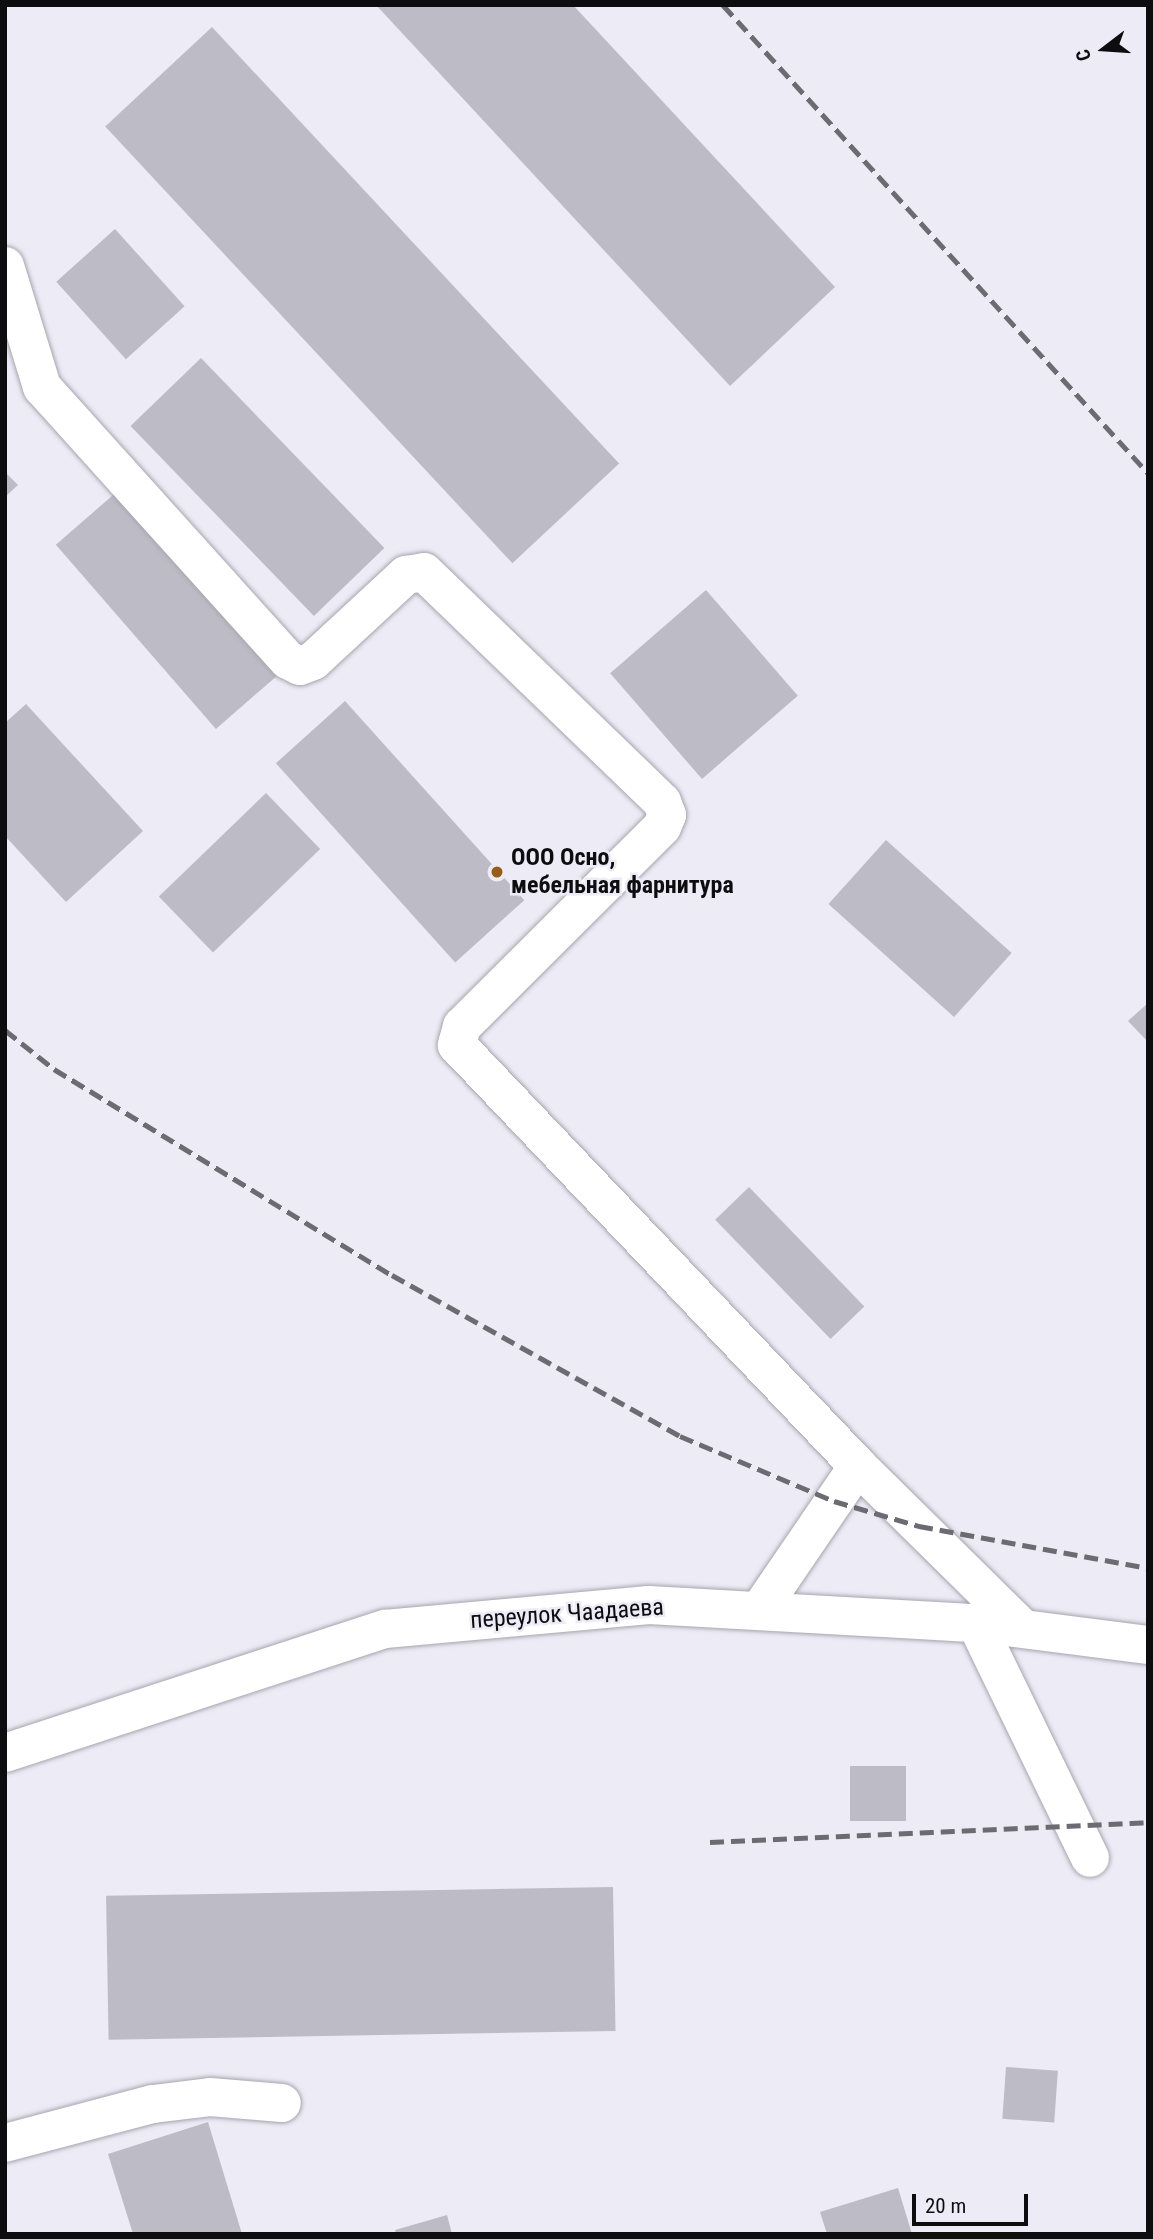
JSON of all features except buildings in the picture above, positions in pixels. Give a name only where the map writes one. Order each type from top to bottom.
[{"type":"street","points":[[5,266],[42,387],[288,660],[307,665],[406,575],[424,572],[662,803],[667,815],[662,827],[462,1026],[457,1045],[858,1466],[1021,1627]]},
{"type":"street","points":[[760,1611],[858,1466]]},
{"type":"street","name":"переулок Чаадаева","points":[[5,1753],[385,1629],[649,1605],[976,1623],[1148,1645]]},
{"type":"street","points":[[976,1623],[1090,1858]]},
{"type":"street","points":[[5,2143],[153,2104],[211,2097],[282,2103]]},
{"type":"railway","points":[[723,5],[1148,473]]},
{"type":"railway","points":[[5,1030],[54,1069],[392,1275],[680,1436],[834,1501],[919,1526],[1148,1568]]},
{"type":"railway","points":[[710,1842],[1148,1822]]},
{"type":"place","name":"ООО Осно, мебельная фарнитура","points":[[497,872]]}]
